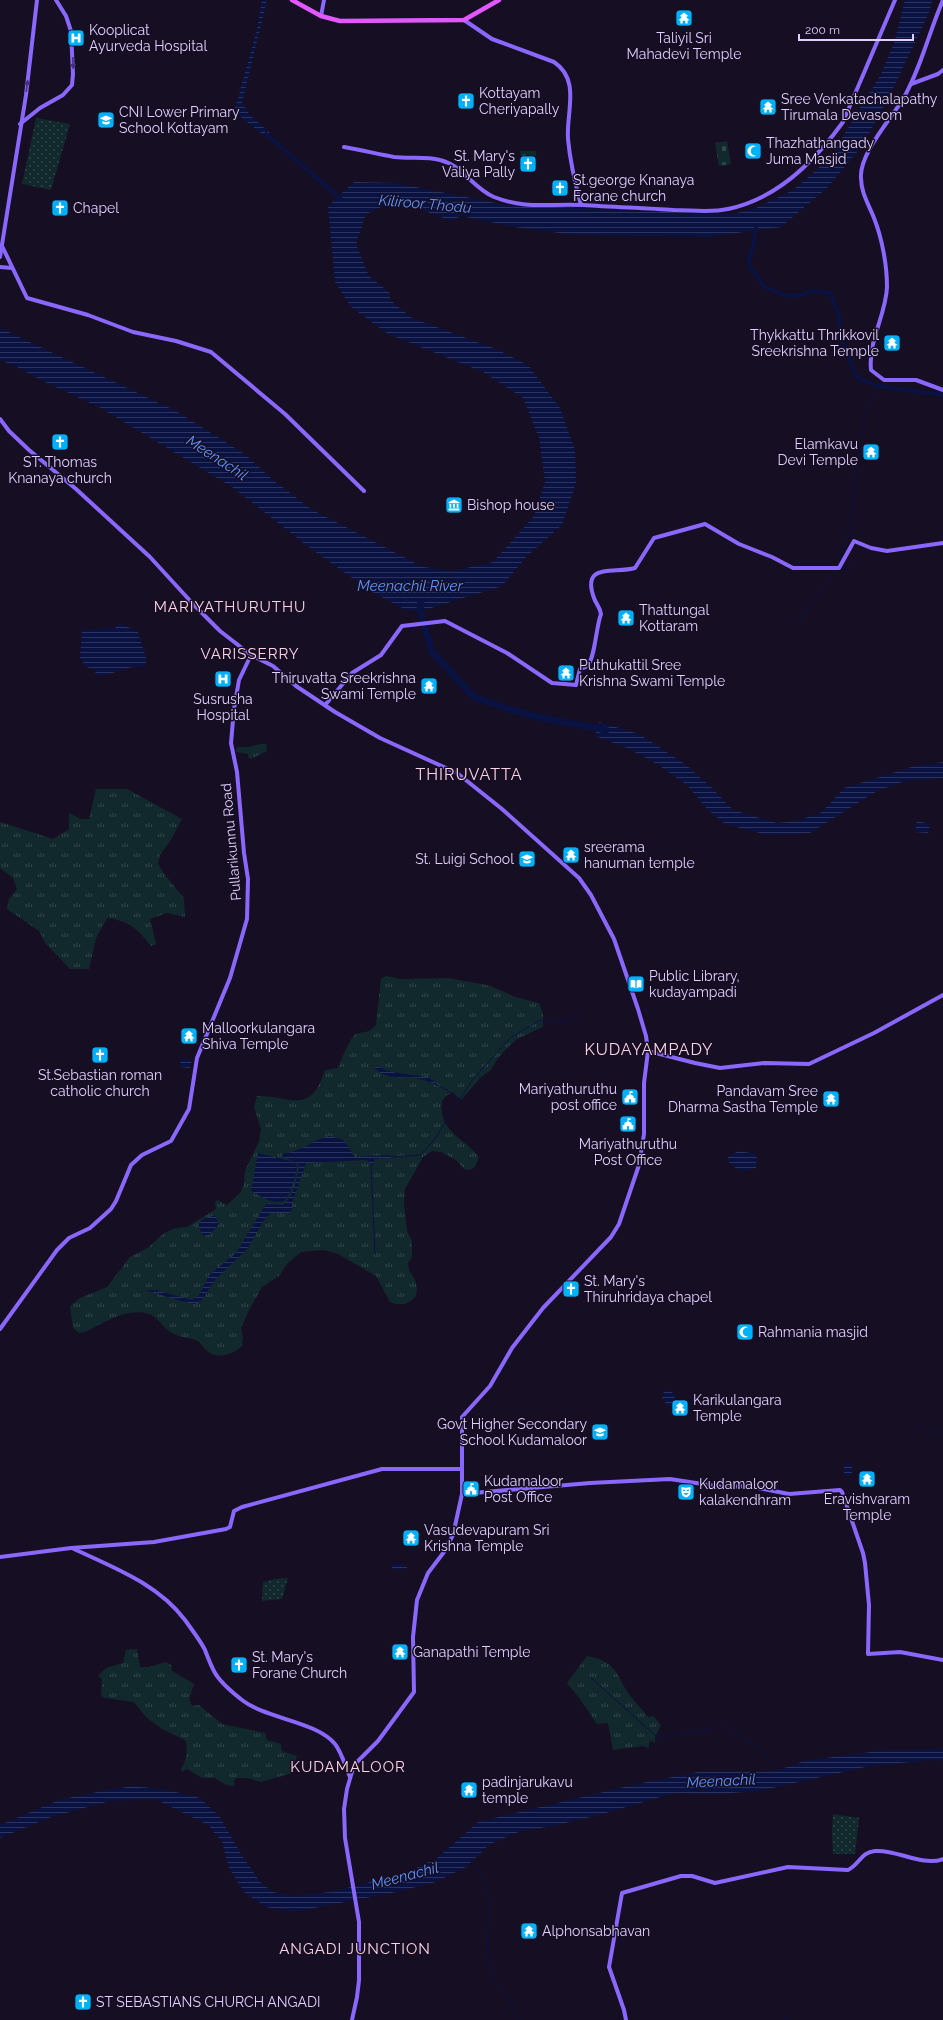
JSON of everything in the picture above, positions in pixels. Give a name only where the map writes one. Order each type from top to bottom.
[{"type":"main road","points":[[0,257],[28,81],[37,0]]},
{"type":"main road","points":[[20,125],[40,108],[63,95],[72,85],[73,74],[71,31],[66,16],[56,0]]},
{"type":"main road","points":[[292,0],[321,16],[340,21],[464,20],[499,0]]},
{"type":"main road","points":[[321,16],[324,0]]},
{"type":"main road","points":[[344,147],[396,157],[425,157],[444,161],[463,173],[484,191],[518,204],[540,207],[581,205],[714,211],[750,203],[786,183],[817,155],[843,122],[896,0]]},
{"type":"main road","points":[[943,0],[911,84],[872,147],[861,170],[861,186],[877,228],[887,281],[886,297],[870,362],[873,373],[884,380],[916,380],[943,390]]},
{"type":"main road","points":[[464,20],[492,38],[554,62],[567,74],[571,90],[569,144],[576,186],[581,205]]},
{"type":"main road","points":[[911,84],[938,74],[943,70]]},
{"type":"main road","points":[[2,246],[27,298],[88,315],[133,332],[176,341],[211,352],[285,414],[364,491]]},
{"type":"main road","points":[[0,267],[13,268]]},
{"type":"main road","points":[[0,421],[30,450],[76,489],[150,557],[216,627],[251,655],[273,666],[296,686],[374,735],[448,768],[464,778],[513,818],[579,878],[591,895],[614,940],[642,1022],[648,1051],[644,1083],[642,1152],[619,1224],[605,1244],[543,1308],[512,1348],[490,1386],[462,1417],[462,1494],[453,1535],[444,1552],[428,1574],[417,1600],[413,1637],[414,1692],[378,1741],[354,1764],[350,1777],[345,1804],[345,1838],[359,1922],[359,1980],[352,2020]]},
{"type":"main road","points":[[325,705],[352,673],[381,655],[402,626],[432,622],[445,621],[507,653],[552,683],[576,684],[580,669],[588,666],[592,658],[596,631],[601,614],[594,598],[591,580],[593,575],[600,572],[635,568],[654,538],[705,524],[739,544],[793,568],[837,568],[854,541],[871,548],[887,551],[943,543]]},
{"type":"main road","name":"Pullarikunnu Road","points":[[0,1329],[57,1250],[69,1238],[90,1228],[111,1209],[116,1202],[131,1165],[142,1155],[171,1141],[189,1109],[197,1058],[230,978],[247,919],[248,879],[244,853],[237,772],[231,743],[234,709],[239,680],[251,655]]},
{"type":"main road","points":[[648,1051],[720,1068],[758,1063],[809,1064],[874,1033],[943,995]]},
{"type":"main road","points":[[0,1557],[71,1548],[154,1542],[226,1529],[230,1527],[234,1511],[242,1507],[382,1469],[462,1469]]},
{"type":"main road","points":[[462,1494],[590,1483],[670,1479],[722,1487],[748,1486],[789,1494],[840,1490],[842,1492],[864,1558],[869,1605],[868,1654],[900,1652],[943,1660]]},
{"type":"main road","points":[[71,1548],[113,1566],[162,1596],[184,1619],[204,1650],[215,1673],[225,1685],[244,1701],[263,1711],[317,1731],[334,1743],[350,1777]]},
{"type":"main road","points":[[626,2020],[609,1967],[622,1892],[681,1876],[692,1876],[715,1883],[788,1867],[848,1870],[853,1868],[862,1856],[875,1851],[932,1862],[943,1859]]},
{"type":"green space","points":[[36,118],[70,124],[51,190],[22,184]]},
{"type":"green space","points":[[727,141],[731,164],[719,166],[715,143]]},
{"type":"green space","points":[[520,151],[536,151],[536,156],[521,157]]},
{"type":"green space","points":[[266,744],[267,751],[251,759],[248,757],[248,754],[236,752],[238,747],[248,747]]},
{"type":"green space","points":[[96,789],[127,789],[182,819],[172,838],[160,855],[158,864],[184,898],[185,917],[167,913],[150,919],[156,944],[151,946],[142,935],[132,927],[121,921],[107,918],[96,938],[89,969],[70,969],[46,944],[39,931],[7,909],[9,899],[17,889],[13,878],[0,868],[0,822],[53,839],[69,829],[69,813],[81,819],[89,819]]},
{"type":"green space","points":[[387,976],[400,979],[448,978],[491,986],[515,997],[539,1003],[543,1014],[543,1027],[517,1039],[497,1059],[491,1070],[481,1077],[462,1099],[457,1097],[453,1092],[447,1095],[442,1101],[444,1120],[448,1127],[479,1157],[475,1167],[469,1170],[464,1169],[456,1160],[441,1152],[432,1151],[423,1157],[405,1189],[404,1203],[407,1231],[412,1241],[412,1258],[408,1263],[409,1270],[415,1280],[417,1288],[416,1296],[405,1304],[390,1302],[376,1276],[338,1254],[324,1250],[301,1252],[287,1264],[279,1276],[262,1287],[241,1328],[243,1338],[242,1346],[229,1354],[219,1356],[210,1353],[198,1341],[172,1333],[157,1319],[146,1313],[138,1312],[122,1315],[106,1321],[85,1332],[79,1333],[73,1328],[70,1306],[80,1298],[107,1287],[130,1257],[149,1247],[163,1234],[175,1228],[187,1227],[216,1209],[215,1202],[218,1200],[227,1205],[240,1193],[244,1184],[245,1171],[259,1141],[261,1129],[254,1107],[257,1096],[298,1100],[306,1099],[313,1094],[319,1085],[325,1070],[338,1068],[354,1035],[368,1031],[376,1025],[381,978]]},
{"type":"green space","points":[[288,1578],[282,1599],[262,1601],[263,1582]]},
{"type":"green space","points":[[137,1649],[140,1667],[149,1667],[166,1662],[171,1665],[172,1671],[194,1684],[189,1699],[192,1706],[199,1705],[222,1724],[265,1733],[267,1740],[281,1744],[282,1751],[297,1756],[292,1773],[261,1782],[247,1778],[237,1778],[234,1780],[234,1786],[226,1785],[215,1778],[202,1778],[187,1769],[182,1772],[181,1769],[186,1759],[187,1751],[185,1740],[162,1729],[146,1717],[134,1702],[105,1698],[101,1696],[102,1679],[98,1676],[106,1668],[123,1663],[126,1650]]},
{"type":"green space","points":[[587,1656],[602,1660],[611,1666],[630,1695],[648,1717],[653,1716],[661,1725],[655,1737],[655,1742],[654,1743],[651,1740],[649,1747],[647,1748],[643,1746],[613,1750],[608,1723],[597,1724],[567,1683]]},
{"type":"green space","points":[[833,1814],[859,1818],[855,1854],[833,1854]]},
{"type":"water","points":[[262,0],[267,0],[242,103],[250,115],[272,135],[269,139],[238,115],[235,109],[257,30]]},
{"type":"water","name":"Meenachil River","points":[[905,0],[933,0],[928,15],[892,91],[863,145],[827,188],[781,227],[708,237],[575,235],[515,227],[461,216],[451,221],[412,206],[388,204],[366,214],[356,244],[369,276],[390,293],[390,300],[412,318],[496,349],[528,365],[560,408],[575,450],[576,483],[562,525],[527,556],[502,586],[428,609],[408,611],[372,592],[310,548],[232,487],[99,407],[0,360],[0,328],[176,411],[246,455],[273,480],[311,509],[423,567],[454,571],[493,562],[534,516],[545,482],[539,438],[523,398],[483,372],[388,334],[351,307],[335,282],[328,206],[354,182],[395,183],[506,205],[715,214],[733,214],[756,208],[793,190],[829,159],[881,74],[894,43]]},
{"type":"water","points":[[120,623],[138,632],[147,661],[143,667],[131,667],[97,676],[94,669],[86,667],[80,658],[82,630],[115,628]]},
{"type":"water","points":[[599,722],[639,734],[685,764],[712,788],[733,810],[777,823],[797,821],[822,812],[844,788],[915,766],[943,762],[943,778],[905,781],[877,791],[810,833],[768,835],[725,824],[707,809],[687,785],[657,764],[627,748],[595,736]]},
{"type":"water","points":[[917,821],[930,824],[928,833],[915,832]]},
{"type":"water","points":[[181,1058],[192,1060],[190,1068],[180,1067]]},
{"type":"water","points":[[375,1066],[402,1074],[425,1077],[430,1079],[438,1086],[424,1079],[388,1076],[375,1069]]},
{"type":"water","points":[[329,1136],[343,1140],[355,1157],[390,1155],[391,1158],[374,1159],[373,1166],[367,1160],[306,1163],[292,1203],[292,1210],[289,1213],[271,1213],[266,1217],[247,1249],[215,1280],[201,1301],[195,1304],[145,1290],[155,1290],[192,1300],[199,1295],[210,1274],[236,1253],[266,1204],[283,1205],[290,1197],[296,1182],[299,1166],[297,1163],[283,1157],[282,1154],[300,1149],[317,1140]]},
{"type":"water","points":[[738,1151],[757,1154],[756,1168],[744,1171],[737,1169],[731,1164],[728,1161],[728,1157]]},
{"type":"water","points":[[258,1153],[294,1162],[297,1165],[296,1174],[290,1192],[281,1202],[273,1202],[251,1191]]},
{"type":"water","points":[[215,1216],[219,1224],[209,1235],[203,1235],[199,1228],[199,1223],[203,1219]]},
{"type":"water","points":[[667,1390],[675,1394],[673,1407],[666,1405],[665,1401],[662,1399],[664,1391]]},
{"type":"water","points":[[844,1464],[852,1464],[852,1475],[844,1475]]},
{"type":"water","points":[[392,1563],[403,1564],[403,1567],[407,1567],[406,1569],[392,1569]]},
{"type":"water","name":"Meenachil","points":[[943,1749],[943,1761],[931,1760],[870,1766],[759,1791],[716,1794],[674,1793],[599,1815],[553,1826],[521,1831],[490,1844],[466,1867],[436,1882],[396,1892],[294,1912],[266,1907],[244,1892],[229,1868],[222,1842],[208,1825],[155,1799],[110,1801],[51,1817],[0,1838],[0,1825],[59,1800],[134,1786],[172,1791],[200,1798],[220,1817],[241,1854],[261,1883],[273,1892],[291,1896],[331,1892],[406,1873],[437,1858],[478,1822],[637,1784],[698,1772],[776,1771],[804,1761],[878,1751]]},
{"type":"waterway","points":[[266,134],[342,200]]},
{"type":"waterway","points":[[756,227],[753,248],[749,257],[750,268],[758,277],[763,286],[784,295],[798,296],[811,291],[830,293],[840,318],[839,337],[845,346],[856,376],[878,386],[943,395]]},
{"type":"waterway","points":[[861,437],[867,410],[878,386]]},
{"type":"waterway","points":[[837,566],[851,532],[854,482],[860,444]]},
{"type":"waterway","points":[[795,627],[835,571],[858,565]]},
{"type":"waterway","points":[[421,602],[420,610],[432,652],[474,697],[508,709],[542,718],[606,730]]},
{"type":"waterway","points":[[391,1157],[421,1155],[434,1140],[473,1079],[510,1038],[540,1020],[560,1022],[579,1015]]},
{"type":"waterway","points":[[395,1073],[408,1075]]},
{"type":"waterway","points":[[418,1078],[430,1082]]},
{"type":"waterway","points":[[437,1085],[447,1090],[458,1100]]},
{"type":"waterway","points":[[371,1165],[375,1254]]},
{"type":"waterway","points":[[916,1426],[943,1434]]},
{"type":"waterway","points":[[590,1677],[657,1737],[687,1734],[723,1726],[757,1745],[779,1770]]},
{"type":"waterway","points":[[470,1864],[480,1871],[484,1879],[489,1903],[487,1955],[492,1976],[509,1999],[519,2020]]},
{"type":"waterway","points":[[784,2018],[788,2020]]},
{"type":"place","name":"Taliyil Sri Mahadevi Temple","points":[[684,18]]},
{"type":"place","name":"Kooplicat Ayurveda Hospital","points":[[76,38]]},
{"type":"place","name":"Kottayam Cheriyapally","points":[[466,101]]},
{"type":"place","name":"Sree Venkatachalapathy Tirumala Devasom","points":[[768,107]]},
{"type":"place","name":"CNI Lower Primary School Kottayam","points":[[106,120]]},
{"type":"place","name":"Thazhathangady Juma Masjid","points":[[753,151]]},
{"type":"place","name":"St. Mary's Valiya Pally","points":[[528,164]]},
{"type":"place","name":"St.george Knanaya Forane church","points":[[560,188]]},
{"type":"place","name":"Chapel","points":[[60,208]]},
{"type":"place","name":"Thykkattu Thrikkovil Sreekrishna Temple","points":[[892,343]]},
{"type":"place","name":"ST. Thomas Knanaya church","points":[[60,442]]},
{"type":"place","name":"Elamkavu Devi Temple","points":[[871,452]]},
{"type":"place","name":"Bishop house","points":[[454,505]]},
{"type":"place","name":"Thattungal Kottaram","points":[[626,618]]},
{"type":"place","name":"Puthukattil Sree Krishna Swami Temple","points":[[566,673]]},
{"type":"place","name":"Susrusha Hospital","points":[[223,679]]},
{"type":"place","name":"Thiruvatta Sreekrishna Swami Temple","points":[[429,686]]},
{"type":"place","name":"sreerama hanuman temple","points":[[571,855]]},
{"type":"place","name":"St. Luigi School","points":[[527,859]]},
{"type":"place","name":"Public Library, kudayampadi","points":[[636,984]]},
{"type":"place","name":"Malloorkulangara Shiva Temple","points":[[189,1036]]},
{"type":"place","name":"St.Sebastian roman catholic church","points":[[100,1055]]},
{"type":"place","name":"Mariyathuruthu post office","points":[[630,1097]]},
{"type":"place","name":"Pandavam Sree Dharma Sastha Temple","points":[[831,1099]]},
{"type":"place","name":"Mariyathuruthu Post Office","points":[[628,1124]]},
{"type":"place","name":"St. Mary's Thiruhridaya chapel","points":[[571,1289]]},
{"type":"place","name":"Rahmania masjid","points":[[745,1332]]},
{"type":"place","name":"Karikulangara Temple","points":[[680,1408]]},
{"type":"place","name":"Govt Higher Secondary School Kudamaloor","points":[[600,1432]]},
{"type":"place","name":"Eravishvaram Temple","points":[[867,1479]]},
{"type":"place","name":"Kudamaloor Post Office","points":[[471,1489]]},
{"type":"place","name":"Kudamaloor kalakendhram","points":[[686,1492]]},
{"type":"place","name":"Vasudevapuram Sri Krishna Temple","points":[[411,1538]]},
{"type":"place","name":"Ganapathi Temple","points":[[400,1652]]},
{"type":"place","name":"St. Mary's Forane Church","points":[[239,1665]]},
{"type":"place","name":"padinjarukavu temple","points":[[469,1790]]},
{"type":"place","name":"Alphonsabhavan","points":[[529,1931]]},
{"type":"place","name":"ST SEBASTIANS CHURCH ANGADI","points":[[83,2002]]},
{"type":"district","name":"MARIYATHURUTHU","points":[[230,607]]},
{"type":"district","name":"VARISSERRY","points":[[250,654]]},
{"type":"district","name":"THIRUVATTA","points":[[469,774]]},
{"type":"district","name":"KUDAYAMPADY","points":[[649,1049]]},
{"type":"district","name":"KUDAMALOOR","points":[[348,1767]]},
{"type":"district","name":"ANGADI JUNCTION","points":[[355,1949]]},
{"type":"water label","name":"Kiliroor Thodu","points":[[425,204]]}]
